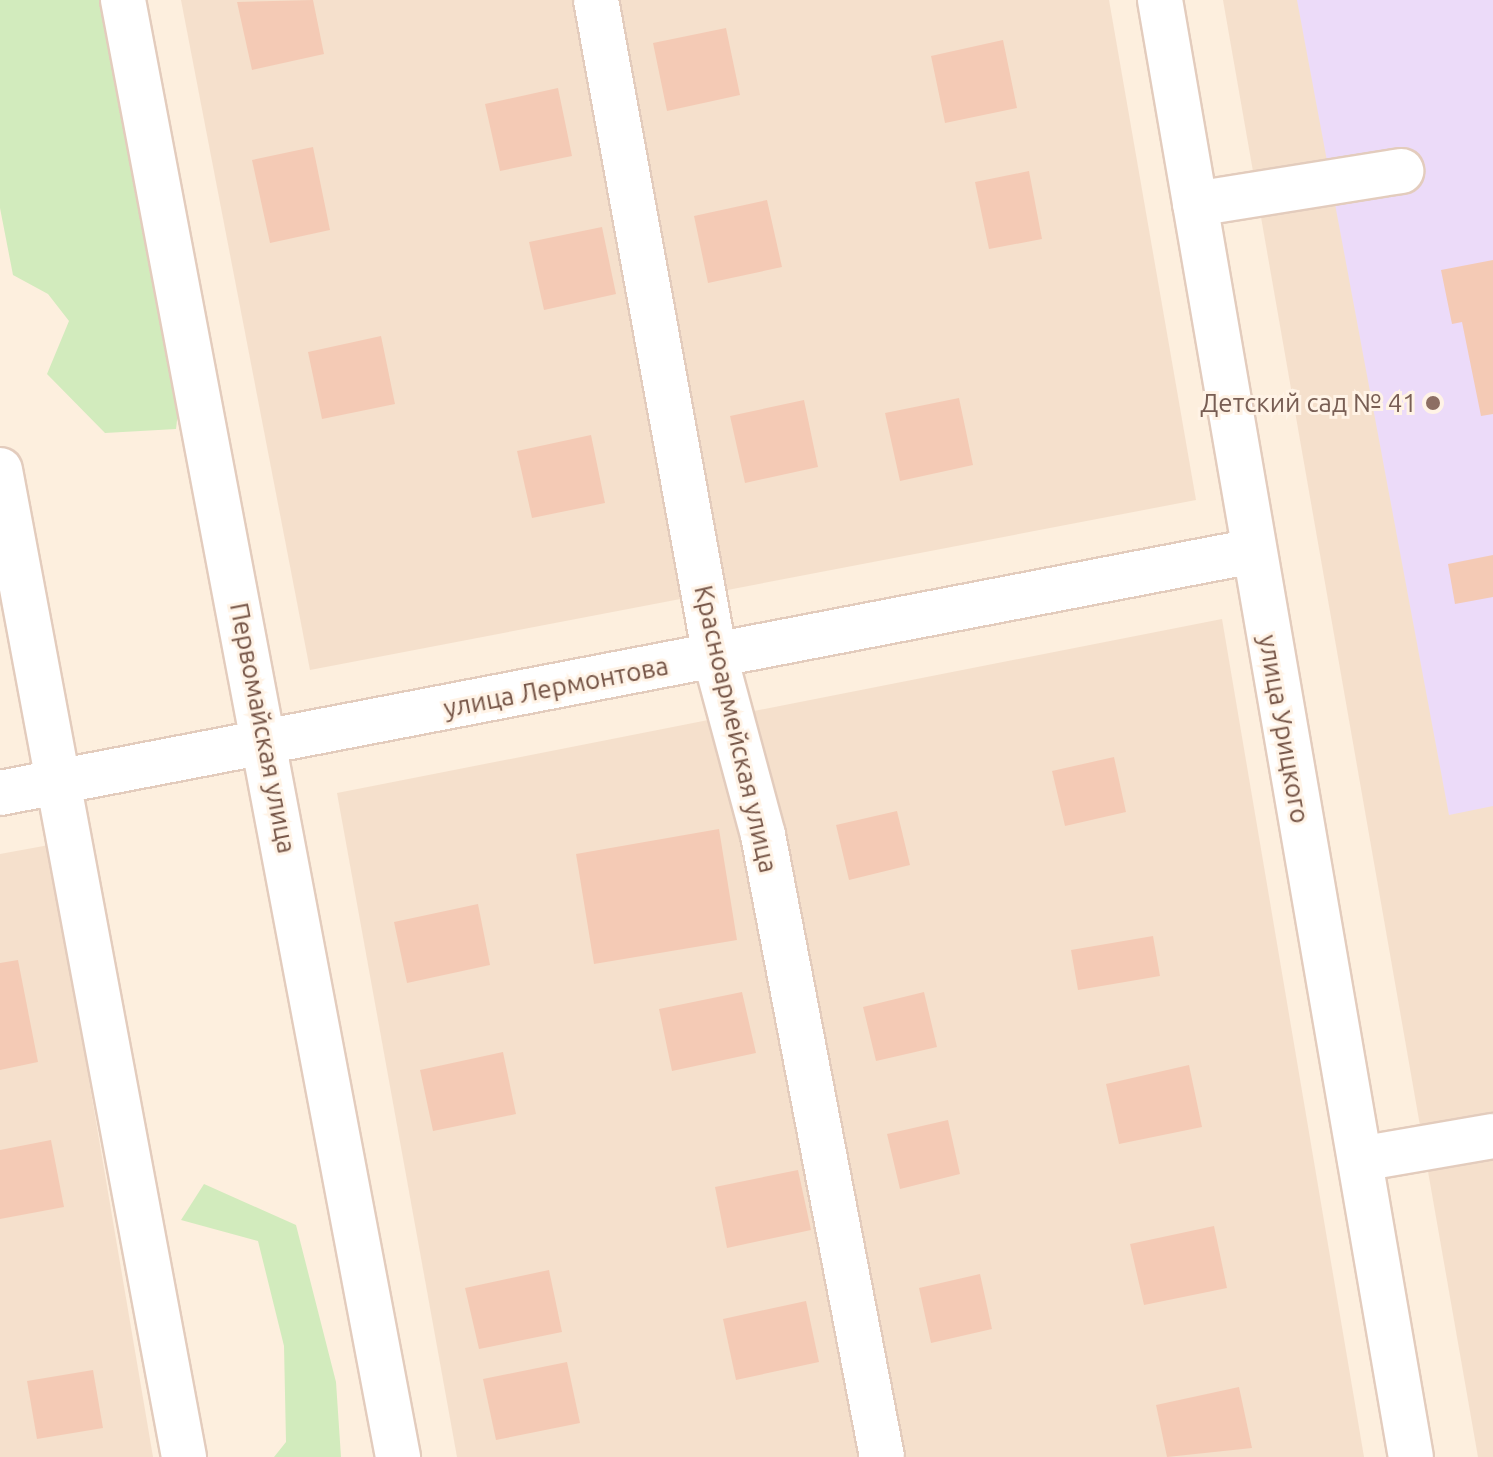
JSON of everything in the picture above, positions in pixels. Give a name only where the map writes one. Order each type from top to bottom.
[{"type":"street","name":"Первомайская улица","points":[[123,0],[398,1457]]},
{"type":"street","name":"Красноармейская улица","points":[[596,0],[715,657],[763,835],[882,1457]]},
{"type":"street","name":"улица Урицкого","points":[[1160,0],[1411,1457]]},
{"type":"street","points":[[1195,204],[1401,171]]},
{"type":"street","points":[[0,470],[184,1457]]},
{"type":"street","name":"улица Лермонтова","points":[[0,793],[1253,551]]},
{"type":"street","points":[[1360,1159],[1493,1136]]},
{"type":"shaded area","points":[[181,0],[1109,0],[1196,500],[310,670]]},
{"type":"shaded area","points":[[1223,0],[1493,0],[1493,1457],[1478,1457]]},
{"type":"shaded area","name":"Детский сад № 41","points":[[1297,0],[1493,0],[1493,806],[1449,815]]},
{"type":"shaded area","points":[[1222,619],[1364,1457],[457,1457],[337,793]]},
{"type":"shaded area","points":[[49,845],[153,1457],[0,1457],[0,854]]},
{"type":"green space","points":[[0,0],[106,0],[141,133],[152,273],[182,377],[176,429],[105,433],[47,374],[69,321],[48,294],[13,275],[0,208]]},
{"type":"green space","points":[[204,1184],[296,1225],[336,1382],[341,1457],[274,1457],[286,1442],[284,1346],[258,1241],[181,1220]]},
{"type":"building","points":[[313,0],[324,54],[252,70],[237,2]]},
{"type":"building","points":[[726,28],[740,95],[667,111],[653,43]]},
{"type":"building","points":[[1003,40],[1017,108],[945,123],[931,56]]},
{"type":"building","points":[[558,88],[572,156],[500,171],[485,104]]},
{"type":"building","points":[[313,147],[330,230],[270,243],[252,160]]},
{"type":"building","points":[[1029,171],[1042,239],[989,249],[975,182]]},
{"type":"building","points":[[767,200],[782,267],[708,283],[694,216]]},
{"type":"building","points":[[602,227],[616,294],[544,310],[529,242]]},
{"type":"building","points":[[1493,260],[1493,414],[1481,416],[1462,322],[1452,324],[1441,270]]},
{"type":"building","points":[[381,336],[395,404],[322,419],[308,352]]},
{"type":"building","points":[[959,398],[973,465],[900,481],[885,413]]},
{"type":"building","points":[[804,400],[818,467],[745,483],[730,416]]},
{"type":"building","points":[[591,435],[605,503],[532,518],[517,451]]},
{"type":"building","points":[[1493,555],[1493,597],[1455,604],[1448,564]]},
{"type":"building","points":[[1114,757],[1126,812],[1065,826],[1052,771]]},
{"type":"building","points":[[897,811],[910,865],[849,880],[836,825]]},
{"type":"building","points":[[719,829],[737,940],[594,964],[576,854]]},
{"type":"building","points":[[478,904],[490,965],[407,983],[394,922]]},
{"type":"building","points":[[1153,936],[1160,976],[1078,990],[1071,950]]},
{"type":"building","points":[[18,960],[38,1062],[0,1070],[0,963]]},
{"type":"building","points":[[742,992],[756,1053],[672,1071],[659,1009]]},
{"type":"building","points":[[924,992],[937,1047],[876,1061],[863,1007]]},
{"type":"building","points":[[503,1052],[516,1114],[433,1131],[420,1070]]},
{"type":"building","points":[[1189,1065],[1202,1127],[1119,1144],[1106,1084]]},
{"type":"building","points":[[948,1120],[960,1174],[900,1189],[887,1134]]},
{"type":"building","points":[[51,1140],[64,1207],[0,1219],[0,1150]]},
{"type":"building","points":[[798,1170],[811,1230],[727,1248],[715,1187]]},
{"type":"building","points":[[1214,1226],[1227,1288],[1144,1305],[1130,1244]]},
{"type":"building","points":[[549,1270],[562,1332],[479,1349],[465,1288]]},
{"type":"building","points":[[980,1274],[992,1329],[931,1343],[919,1288]]},
{"type":"building","points":[[806,1301],[819,1362],[736,1380],[723,1319]]},
{"type":"building","points":[[567,1362],[580,1423],[496,1440],[483,1379]]},
{"type":"building","points":[[93,1370],[103,1428],[37,1439],[27,1381]]},
{"type":"building","points":[[1239,1387],[1252,1448],[1167,1457],[1156,1405]]},
{"type":"place","name":"Детский сад № 41","points":[[1433,403]]}]
